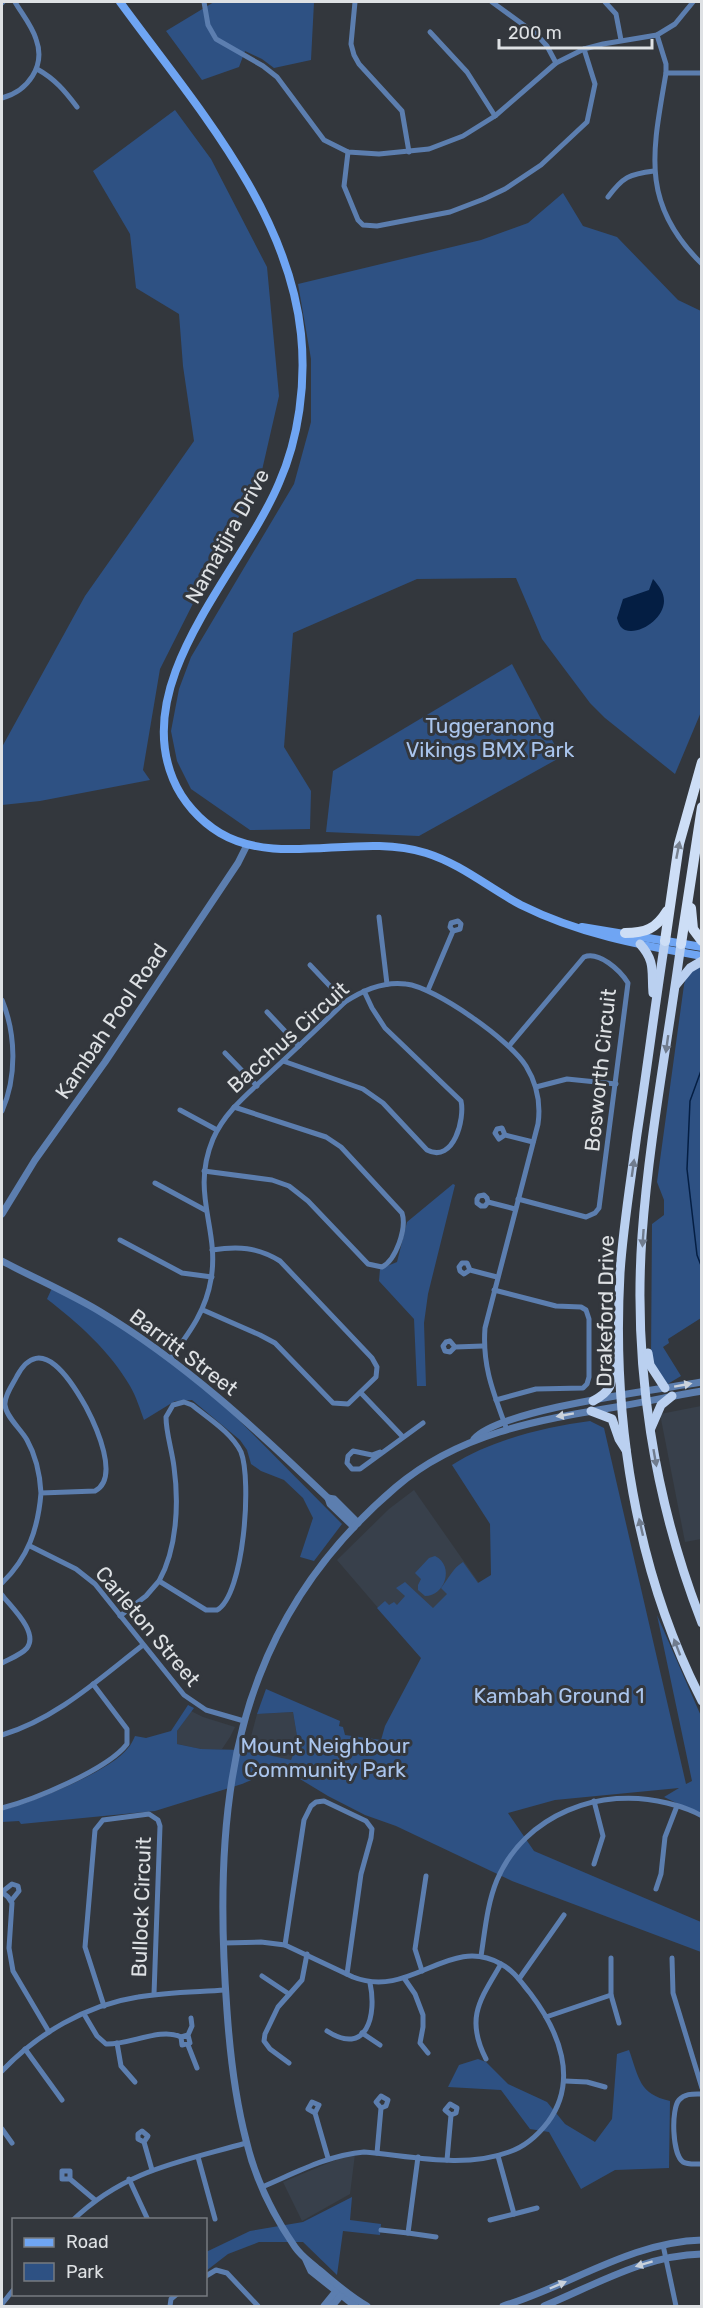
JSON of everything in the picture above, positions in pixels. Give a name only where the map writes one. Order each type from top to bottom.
[{"type":"highway","points":[[664,945],[679,844],[702,762]]},
{"type":"highway","points":[[680,948],[702,807]]},
{"type":"highway","points":[[689,886],[692,926],[702,941]]},
{"type":"highway","points":[[626,933],[642,933],[652,929],[661,921],[669,908]]},
{"type":"highway","points":[[640,944],[647,952],[653,967],[654,1013]]},
{"type":"highway","name":"Drakeford Drive","points":[[664,945],[620,1269],[618,1349],[627,1452],[637,1511],[652,1574],[680,1654],[702,1701]]},
{"type":"highway","name":"Drakeford Drive","points":[[680,948],[648,1178],[641,1270],[642,1337],[650,1431],[661,1491],[681,1566],[702,1623]]},
{"type":"highway","points":[[675,986],[690,968],[702,961]]},
{"type":"highway","points":[[642,1337],[650,1365],[665,1388]]},
{"type":"highway","points":[[618,1349],[610,1389],[592,1406],[612,1419],[619,1439],[627,1452]]},
{"type":"highway","points":[[650,1431],[661,1405],[672,1396]]},
{"type":"main road","name":"Namatjira Drive","points":[[120,2],[234,158],[251,187],[274,233],[287,266],[302,336],[300,400],[292,446],[280,481],[263,517],[186,647],[173,678],[165,709],[164,743],[169,768],[177,787],[189,805],[216,831],[247,845],[277,850],[377,845],[413,850],[446,861],[521,905],[560,922]]},
{"type":"main road","points":[[560,922],[626,933],[702,956]]},
{"type":"main road","points":[[560,922],[589,933],[640,944],[664,945]]},
{"type":"main road","points":[[680,948],[702,947]]},
{"type":"street","points":[[2,98],[15,93],[24,86],[37,69],[37,41],[15,2]]},
{"type":"street","points":[[204,2],[208,26],[216,39],[270,71],[324,140],[348,152],[379,154],[429,149],[480,127],[556,63],[584,49],[621,40],[657,35],[675,24],[693,2]]},
{"type":"street","points":[[355,2],[351,44],[354,55],[359,64],[402,111],[409,152]]},
{"type":"street","points":[[492,2],[536,34],[547,46],[556,63]]},
{"type":"street","points":[[604,2],[616,14],[621,40]]},
{"type":"street","points":[[430,32],[467,72],[495,116]]},
{"type":"street","points":[[657,35],[666,64],[666,73],[654,142],[654,171],[666,218],[680,240],[702,264]]},
{"type":"street","points":[[348,152],[344,186],[358,220],[363,225],[377,226],[450,212],[484,199],[505,189],[541,165],[587,122],[595,84],[584,49]]},
{"type":"street","points":[[37,69],[52,77],[63,87],[77,107]]},
{"type":"street","points":[[666,73],[702,73]]},
{"type":"street","points":[[608,197],[622,179],[636,173],[654,171]]},
{"type":"street","name":"Kambah Pool Road","points":[[2,1214],[35,1160],[110,1055],[232,873],[247,845]]},
{"type":"street","points":[[379,917],[387,984]]},
{"type":"street","points":[[428,990],[453,931]]},
{"type":"street","name":"Bosworth Circuit","points":[[509,1046],[579,961],[589,955],[600,957],[628,983],[602,1202],[596,1213],[586,1217],[518,1199]]},
{"type":"street","points":[[310,965],[345,1002]]},
{"type":"street","name":"Bacchus Circuit","points":[[170,1359],[203,1310],[212,1277],[212,1250],[205,1210],[204,1171],[217,1130],[234,1107],[345,1002],[364,990],[387,984],[408,984],[428,990],[444,999],[509,1046],[525,1064],[536,1087],[538,1118],[497,1277],[483,1346],[487,1373],[506,1426]]},
{"type":"street","points":[[283,1061],[363,1089],[382,1103],[427,1150],[435,1154],[446,1151],[454,1141],[462,1110],[461,1101],[385,1028],[364,990]]},
{"type":"street","points":[[2,1000],[9,1022],[12,1060],[7,1098],[2,1111]]},
{"type":"street","points":[[267,1012],[299,1046]]},
{"type":"street","points":[[225,1053],[257,1086]]},
{"type":"street","points":[[536,1087],[567,1078],[616,1084]]},
{"type":"street","points":[[204,1171],[272,1180],[283,1184],[308,1201],[368,1264],[382,1268],[394,1258],[403,1223],[402,1213],[341,1148],[315,1133],[234,1107]]},
{"type":"street","points":[[180,1110],[217,1130]]},
{"type":"street","points":[[505,1135],[533,1142]]},
{"type":"street","points":[[155,1183],[205,1210]]},
{"type":"street","points":[[488,1202],[515,1209]]},
{"type":"street","points":[[120,1240],[182,1273],[212,1277]]},
{"type":"street","points":[[203,1310],[274,1343],[333,1403],[348,1404],[376,1377],[375,1362],[289,1269],[270,1254],[242,1247],[212,1250]]},
{"type":"street","name":"Barritt Street","points":[[2,1261],[99,1311],[170,1359],[234,1410],[328,1498],[334,1499],[356,1525]]},
{"type":"street","points":[[470,1270],[497,1277]]},
{"type":"street","points":[[494,1290],[556,1306],[581,1307],[589,1319],[587,1384],[579,1389],[536,1389],[496,1400]]},
{"type":"street","points":[[455,1347],[483,1346]]},
{"type":"street","points":[[2,1583],[19,1564],[30,1546],[39,1514],[41,1493],[38,1469],[30,1447],[19,1427],[7,1413],[5,1406],[7,1396],[22,1366],[30,1359],[38,1357],[50,1361],[80,1397],[97,1432],[107,1472],[104,1484],[95,1491],[41,1493]]},
{"type":"street","points":[[646,1396],[665,1388],[702,1382]]},
{"type":"street","points":[[367,2307],[340,2292],[311,2271],[306,2260],[284,2231],[262,2187],[246,2143],[234,2077],[225,1990],[224,1874],[234,1769],[244,1721],[257,1680],[275,1640],[302,1592],[331,1553],[356,1525],[399,1485],[443,1455],[506,1426],[622,1400],[702,1391]]},
{"type":"street","points":[[361,1393],[402,1436]]},
{"type":"street","points":[[120,1616],[146,1596],[159,1581],[171,1545],[176,1512],[174,1468],[166,1417],[173,1405],[184,1402],[192,1405],[231,1438],[241,1453],[246,1491],[243,1540],[229,1599],[217,1610],[206,1610],[159,1581]]},
{"type":"street","points":[[380,1452],[372,1455],[353,1451],[348,1456],[347,1463],[352,1469],[360,1469],[380,1452],[423,1423]]},
{"type":"street","name":"Carleton Street","points":[[30,1546],[86,1576],[179,1691],[194,1704],[244,1721]]},
{"type":"street","points":[[2,1595],[28,1629],[30,1636],[24,1651],[2,1663]]},
{"type":"street","points":[[2,1735],[39,1720],[59,1708],[143,1645]]},
{"type":"street","points":[[2,1808],[53,1790],[92,1770],[124,1748],[128,1739],[127,1729],[93,1684]]},
{"type":"street","points":[[481,1956],[492,1893],[509,1859],[529,1835],[543,1824],[571,1808],[594,1801],[618,1798],[643,1798],[677,1806],[702,1816]]},
{"type":"street","points":[[285,1945],[304,1820],[311,1806],[324,1800],[366,1821],[372,1829],[361,1874],[347,1974]]},
{"type":"street","points":[[594,1801],[603,1836],[594,1864]]},
{"type":"street","points":[[656,1889],[661,1874],[665,1837],[677,1806]]},
{"type":"street","name":"Bullock Circuit","points":[[104,2006],[88,1961],[85,1937],[95,1830],[103,1820],[149,1814],[158,1820],[160,1826],[154,1994]]},
{"type":"street","points":[[422,1971],[415,1953],[426,1876]]},
{"type":"street","points":[[11,1901],[19,1891],[18,1886],[12,1884],[2,1892],[11,1901],[13,1910],[9,1948],[13,1971],[49,2032]]},
{"type":"street","points":[[519,1979],[564,1915]]},
{"type":"street","points":[[224,1943],[261,1942],[285,1945],[370,1983],[391,1982],[460,1957],[481,1956],[501,1964],[519,1979],[546,2017],[561,2058],[565,2081],[558,2105],[545,2126],[522,2146],[498,2156],[474,2160],[447,2160],[377,2153],[351,2153],[328,2158],[262,2187]]},
{"type":"street","points":[[289,2062],[270,2049],[264,2037],[271,2017],[302,1980],[307,1954]]},
{"type":"street","points":[[611,1958],[611,1995],[619,2023]]},
{"type":"street","points":[[672,1958],[674,1993],[702,2088]]},
{"type":"street","points":[[486,2059],[479,2045],[475,2014],[481,1998],[501,1964]]},
{"type":"street","points":[[262,1976],[289,1995]]},
{"type":"street","points":[[404,1978],[420,2004],[423,2020],[420,2043],[428,2053]]},
{"type":"street","points":[[327,2031],[343,2040],[353,2039],[362,2033],[369,2023],[372,2010],[370,1983]]},
{"type":"street","points":[[2,2069],[49,2032],[104,2006],[154,1994],[225,1990]]},
{"type":"street","points":[[546,2017],[611,1995]]},
{"type":"street","points":[[84,2014],[101,2041],[108,2044],[130,2042],[147,2036],[174,2034],[181,2037],[188,2035]]},
{"type":"street","points":[[188,2035],[192,2026],[191,2018]]},
{"type":"street","points":[[362,2033],[380,2045]]},
{"type":"street","points":[[188,2035],[191,2040],[188,2045]]},
{"type":"street","points":[[181,2037],[182,2044],[188,2045]]},
{"type":"street","points":[[117,2043],[121,2066],[135,2082]]},
{"type":"street","points":[[188,2045],[197,2068]]},
{"type":"street","points":[[25,2049],[62,2100]]},
{"type":"street","points":[[565,2081],[605,2086]]},
{"type":"street","points":[[702,2094],[684,2096],[679,2100],[674,2112],[675,2147],[678,2157],[685,2163],[702,2164]]},
{"type":"street","points":[[377,2153],[381,2108]]},
{"type":"street","points":[[315,2113],[328,2158]]},
{"type":"street","points":[[447,2160],[451,2115]]},
{"type":"street","points":[[2,2129],[12,2143]]},
{"type":"street","points":[[144,2142],[152,2170]]},
{"type":"street","points":[[75,2218],[95,2200],[129,2179],[152,2170],[246,2143]]},
{"type":"street","points":[[498,2156],[514,2214]]},
{"type":"street","points":[[198,2157],[215,2218]]},
{"type":"street","points":[[408,2233],[418,2157]]},
{"type":"street","points":[[70,2179],[95,2200]]},
{"type":"street","points":[[129,2179],[147,2218]]},
{"type":"street","points":[[490,2220],[537,2208]]},
{"type":"street","points":[[381,2230],[436,2237]]},
{"type":"street","points":[[503,2307],[628,2255],[663,2245],[702,2240]]},
{"type":"street","points":[[663,2245],[676,2307]]},
{"type":"street","points":[[544,2307],[634,2267],[666,2258],[702,2254]]},
{"type":"street","points":[[207,2275],[216,2270],[225,2272],[258,2307]]},
{"type":"street","points":[[2,2303],[12,2291]]},
{"type":"street","points":[[324,2307],[340,2292]]},
{"type":"street","points":[[332,2307],[340,2292]]},
{"type":"street","points":[[340,2292],[355,2307]]},
{"type":"shaded area","points":[[653,579],[661,589],[664,598],[660,613],[644,628],[631,631],[623,629],[617,618],[623,599],[649,590]]},
{"type":"shaded area","points":[[701,1406],[701,1539],[685,1542],[660,1414]]},
{"type":"shaded area","points":[[414,1490],[479,1583],[421,1658],[337,1560],[389,1509]]},
{"type":"shaded area","points":[[191,1711],[235,1727],[222,1749],[201,1749],[177,1744],[177,1731]]},
{"type":"shaded area","points":[[293,1712],[298,1742],[291,1761],[250,1751],[248,1748],[257,1714]]},
{"type":"shaded area","points":[[355,2154],[350,2194],[302,2221],[283,2182]]},
{"type":"green space","points":[[214,2],[314,2],[311,60],[274,68],[245,51],[239,67],[202,80],[166,31]]},
{"type":"green space","points":[[175,110],[211,159],[267,267],[279,396],[260,479],[219,552],[160,669],[143,770],[150,780],[40,801],[2,805],[2,747],[85,596],[194,441],[183,366],[179,314],[136,288],[130,234],[93,171]]},
{"type":"green space","points":[[563,193],[583,226],[617,237],[678,300],[701,311],[701,712],[675,774],[605,718],[590,703],[542,639],[516,578],[417,579],[293,633],[284,747],[311,791],[310,829],[250,830],[191,789],[177,761],[171,731],[179,689],[191,657],[294,484],[311,422],[311,359],[298,284],[481,240],[528,223]]},
{"type":"green space","name":"Tuggeranong Vikings BMX Park","points":[[512,664],[561,757],[419,836],[326,832],[333,771]]},
{"type":"green space","points":[[701,963],[701,1318],[668,1339],[669,1343],[663,1347],[681,1376],[666,1385],[651,1359],[652,1224],[664,1215],[664,1200],[657,1182],[684,985],[686,977]]},
{"type":"green space","points":[[453,1184],[455,1185],[428,1294],[424,1323],[426,1386],[417,1386],[414,1319],[379,1281],[380,1269],[397,1262],[407,1222]]},
{"type":"green space","points":[[52,1288],[106,1317],[170,1361],[216,1397],[342,1524],[314,1561],[300,1557],[313,1518],[303,1498],[284,1480],[261,1471],[251,1464],[247,1450],[240,1440],[192,1400],[175,1401],[144,1420],[132,1390],[113,1361],[82,1328],[47,1299]]},
{"type":"green space","name":"Kambah Ground 1","points":[[590,1421],[604,1428],[686,1784],[692,1781],[657,1615],[701,1716],[701,1815],[664,1797],[679,1788],[555,1800],[508,1813],[534,1851],[701,1922],[701,1952],[512,1881],[396,1826],[365,1815],[295,1776],[270,1772],[242,1784],[155,1811],[21,1824],[19,1821],[2,1822],[2,1810],[50,1794],[105,1767],[129,1747],[135,1736],[146,1738],[171,1731],[188,1705],[194,1708],[177,1731],[177,1744],[201,1749],[244,1750],[248,1748],[250,1751],[291,1760],[298,1742],[293,1712],[257,1714],[266,1689],[340,1721],[339,1726],[343,1727],[345,1735],[381,1740],[385,1726],[421,1658],[377,1608],[385,1601],[389,1605],[394,1602],[397,1605],[405,1596],[396,1588],[405,1582],[433,1608],[447,1594],[441,1588],[453,1571],[463,1562],[478,1583],[491,1575],[490,1524],[452,1465],[484,1448],[519,1436]]},
{"type":"green space","points":[[435,1556],[445,1566],[445,1580],[438,1591],[425,1596],[418,1590],[421,1579],[415,1573],[429,1558]]},
{"type":"green space","points":[[629,2050],[638,2077],[646,2089],[670,2101],[669,2168],[615,2170],[581,2189],[549,2132],[530,2129],[501,2090],[448,2087],[459,2065],[478,2059],[486,2062],[508,2084],[547,2102],[565,2124],[595,2142],[612,2119],[617,2054]]},
{"type":"green space","points":[[352,2197],[350,2220],[381,2224],[380,2235],[343,2231],[337,2275],[303,2242],[259,2242],[228,2254],[207,2270],[207,2252],[250,2231],[303,2222]]},
{"type":"waterway","points":[[702,1068],[690,1101],[687,1169],[697,1255],[702,1268]]},
{"type":"park label","name":"Mount Neighbour Community Park","points":[[325,1757]]}]
